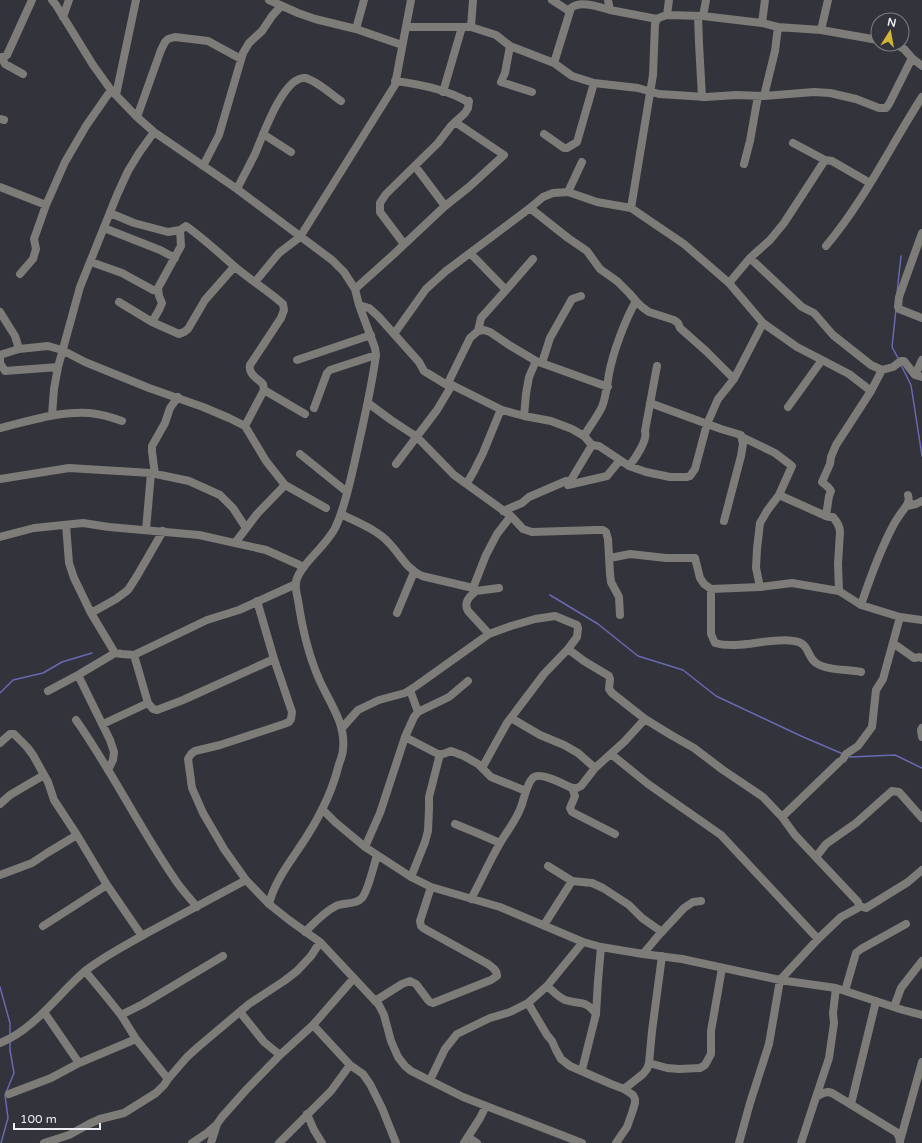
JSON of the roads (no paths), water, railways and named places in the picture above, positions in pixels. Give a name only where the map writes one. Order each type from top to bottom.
[{"type":"street","points":[[23,74],[4,64],[1,58],[7,55],[32,0]]},
{"type":"street","points":[[52,0],[93,65],[114,92],[137,117],[154,132],[237,189],[332,260],[340,268],[350,279],[355,289],[359,305],[375,348],[376,355],[368,403],[341,514],[332,535],[299,574],[296,584],[304,632],[311,660],[319,680],[338,715],[343,734],[343,750],[332,788],[322,809],[276,885],[271,895],[269,904]]},
{"type":"street","points":[[63,17],[69,0]]},
{"type":"street","points":[[20,274],[33,259],[36,249],[34,239],[46,205],[65,162],[86,126],[114,92],[136,0]]},
{"type":"street","points":[[269,0],[315,19],[356,29],[402,45]]},
{"type":"street","points":[[356,29],[364,0]]},
{"type":"street","points":[[255,282],[279,253],[300,237],[395,85],[411,0]]},
{"type":"street","points":[[471,28],[473,0]]},
{"type":"street","points":[[552,0],[570,11]]},
{"type":"street","points":[[608,0],[610,10]]},
{"type":"street","points":[[667,15],[669,0]]},
{"type":"street","points":[[702,97],[699,43],[701,16],[706,0]]},
{"type":"street","points":[[762,23],[765,0]]},
{"type":"street","points":[[821,30],[828,0]]},
{"type":"street","points":[[554,63],[570,11],[573,6],[578,4],[587,4],[657,19]]},
{"type":"street","points":[[203,166],[219,135],[241,59],[248,43],[262,30],[281,6]]},
{"type":"street","points":[[631,208],[651,92],[653,75],[654,24],[661,16],[701,16],[762,23],[778,27],[821,30],[870,39]]},
{"type":"street","points":[[407,26],[471,28],[496,35],[510,46],[554,63],[572,76],[594,83],[638,88],[659,94],[678,96],[761,96],[814,92],[830,93],[856,99],[879,108],[886,108],[912,58]]},
{"type":"street","points":[[443,92],[462,27]]},
{"type":"street","points":[[744,164],[761,96],[775,51],[778,27]]},
{"type":"street","points":[[137,117],[161,50],[168,39],[175,37],[208,41],[241,59]]},
{"type":"street","points":[[510,46],[505,73],[501,82],[532,92]]},
{"type":"street","points":[[907,52],[922,66]]},
{"type":"street","points":[[237,189],[254,155],[269,119],[289,86],[300,79],[306,78],[313,81],[341,101]]},
{"type":"street","points":[[396,81],[452,93],[468,102],[469,101],[468,108],[465,113],[455,122],[438,143],[386,194],[380,203],[380,212],[404,244]]},
{"type":"street","points":[[544,134],[564,148],[567,148],[577,142],[594,83]]},
{"type":"street","points":[[826,246],[842,227],[922,97]]},
{"type":"street","points":[[355,289],[445,206],[469,187],[504,155],[455,122]]},
{"type":"street","points":[[52,415],[54,389],[58,367],[80,287],[128,171],[154,132]]},
{"type":"street","points":[[263,134],[291,152]]},
{"type":"street","points":[[793,143],[825,160],[832,161],[870,183]]},
{"type":"street","points":[[728,283],[750,258],[770,240],[784,223],[825,160]]},
{"type":"street","points":[[568,192],[582,162]]},
{"type":"street","points":[[415,166],[445,206]]},
{"type":"street","points":[[0,187],[46,205]]},
{"type":"street","points":[[394,334],[426,289],[446,271],[544,197],[553,193],[568,192],[597,202],[631,208],[684,244],[728,283],[763,323],[798,347],[850,374],[871,391]]},
{"type":"street","points":[[530,208],[587,251],[600,269],[621,285],[649,312],[674,320],[678,323],[680,328],[734,379]]},
{"type":"street","points":[[110,213],[134,223],[168,232],[180,230],[186,226],[199,235],[205,242],[284,306],[281,318],[250,365],[250,371],[253,376],[263,384],[264,390],[245,426]]},
{"type":"street","points":[[104,228],[160,250],[175,258]]},
{"type":"street","points":[[152,322],[162,303],[158,291],[160,284],[181,246],[180,230]]},
{"type":"street","points":[[922,233],[919,253],[899,297],[898,307],[899,309],[922,318]]},
{"type":"street","points":[[470,253],[506,290]]},
{"type":"street","points":[[750,258],[802,307],[814,313],[833,335],[871,365],[882,370],[893,367],[901,361],[904,362],[918,376]]},
{"type":"street","points":[[396,464],[437,410],[450,385],[470,338],[478,331],[482,318],[533,259]]},
{"type":"street","points":[[91,262],[122,273],[141,284],[158,291]]},
{"type":"street","points":[[119,302],[152,322],[179,334],[188,329],[205,300],[234,266]]},
{"type":"street","points":[[524,416],[529,377],[539,362],[559,320],[572,299],[581,296]]},
{"type":"street","points":[[584,436],[603,405],[608,387],[609,373],[614,357],[628,314],[636,301]]},
{"type":"street","points":[[359,305],[369,308],[419,362],[424,371],[502,410],[561,424],[572,429],[584,436],[592,445],[599,446],[629,466],[646,472],[670,477],[690,476],[695,469],[708,424],[718,399],[734,379],[763,323]]},
{"type":"street","points":[[0,312],[15,336],[19,349]]},
{"type":"street","points":[[478,331],[484,330],[490,332],[539,362],[608,387]]},
{"type":"street","points":[[297,360],[371,335]]},
{"type":"street","points":[[58,367],[5,371],[0,363],[0,355],[19,349],[48,346],[62,350],[85,362],[149,388],[178,397],[229,418],[245,426],[266,461],[285,485],[326,508]]},
{"type":"street","points":[[314,408],[326,372],[376,355]]},
{"type":"street","points":[[788,407],[822,360]]},
{"type":"street","points":[[918,376],[922,360]]},
{"type":"street","points":[[629,466],[636,457],[645,439],[645,431],[657,366]]},
{"type":"street","points":[[826,516],[831,491],[822,482],[830,464],[831,456],[836,445],[871,391],[882,370]]},
{"type":"street","points":[[264,390],[305,414]]},
{"type":"street","points":[[146,530],[153,474],[152,446],[165,423],[170,408],[178,397]]},
{"type":"street","points":[[368,403],[417,437],[454,475],[511,516],[523,528],[532,532],[603,530],[606,532],[608,536],[611,582],[619,597],[620,615]]},
{"type":"street","points":[[650,403],[741,435],[742,437],[775,453],[792,466],[779,495],[760,523],[756,568],[760,587]]},
{"type":"street","points":[[467,483],[502,410]]},
{"type":"street","points":[[0,428],[52,415],[88,413],[122,420]]},
{"type":"street","points":[[724,521],[741,456],[743,444],[742,437]]},
{"type":"street","points":[[568,485],[592,445]]},
{"type":"street","points":[[300,454],[347,492]]},
{"type":"street","points":[[568,485],[607,476],[620,460]]},
{"type":"street","points":[[0,479],[70,468],[153,474],[189,481],[220,495],[233,508],[246,528]]},
{"type":"street","points":[[503,511],[522,503],[529,497],[566,481],[568,485]]},
{"type":"street","points":[[236,543],[257,514],[285,485]]},
{"type":"street","points":[[779,495],[826,516],[833,517],[836,521],[840,528],[838,591]]},
{"type":"street","points":[[861,605],[884,545],[898,516],[907,506],[909,498],[908,495]]},
{"type":"street","points":[[907,506],[922,501]]},
{"type":"street","points":[[341,514],[376,532],[389,542],[402,561],[414,572],[422,576],[475,589],[499,588]]},
{"type":"street","points":[[489,634],[466,608],[466,603],[475,589],[486,555],[494,539],[511,516]]},
{"type":"street","points":[[0,537],[34,528],[83,522],[109,527],[199,535],[266,550],[304,568]]},
{"type":"street","points":[[66,525],[69,563],[74,578],[91,613],[115,653]]},
{"type":"street","points":[[91,613],[116,599],[128,590],[163,531]]},
{"type":"street","points":[[610,558],[630,554],[666,558],[695,558],[700,578],[704,584],[711,589],[760,587],[792,583],[838,591],[861,605],[900,617],[922,620]]},
{"type":"street","points":[[397,613],[414,572]]},
{"type":"street","points":[[48,691],[115,653],[134,655],[207,620],[239,610],[296,584]]},
{"type":"street","points":[[711,589],[711,634],[715,643],[742,644],[792,640],[799,642],[806,647],[810,656],[818,664],[836,669],[861,672]]},
{"type":"street","points":[[257,601],[292,716],[289,722],[271,729],[195,751],[188,759],[192,788],[203,813],[224,849],[246,880],[269,904],[320,942],[379,1005],[384,1014],[391,1041],[398,1057],[411,1071],[463,1097],[582,1143]]},
{"type":"street","points":[[342,728],[358,710],[379,700],[405,693],[489,634],[535,619],[555,616],[577,625],[577,637],[568,649],[544,674],[507,723],[482,768]]},
{"type":"street","points":[[782,818],[846,754],[858,746],[872,727],[876,690],[883,679],[900,617]]},
{"type":"street","points":[[893,643],[914,658],[922,658]]},
{"type":"street","points":[[568,649],[584,661],[609,676],[609,689],[612,693],[645,719],[671,736],[694,748],[763,797],[795,835],[858,902],[860,906],[866,908],[908,882],[922,870]]},
{"type":"street","points":[[134,655],[148,703],[153,709],[157,710],[274,659]]},
{"type":"street","points":[[78,675],[103,724],[114,752],[113,760],[108,770]]},
{"type":"street","points":[[365,847],[380,813],[404,737],[418,712],[449,697],[468,682]]},
{"type":"street","points":[[410,690],[418,712]]},
{"type":"street","points":[[103,724],[148,703]]},
{"type":"street","points":[[511,718],[540,735],[564,745],[578,753],[595,768]]},
{"type":"street","points":[[471,899],[500,843],[514,822],[526,791],[534,777],[538,775],[572,788],[581,786],[595,768],[624,742],[645,719]]},
{"type":"street","points":[[76,720],[92,742],[174,880],[197,907]]},
{"type":"street","points":[[922,728],[922,737]]},
{"type":"street","points":[[0,743],[12,733],[17,735],[33,755],[54,800],[107,885],[142,936]]},
{"type":"street","points":[[404,737],[432,752],[440,754],[453,752],[469,759],[478,764],[491,777],[526,791]]},
{"type":"street","points":[[411,877],[428,831],[430,809],[429,797],[440,754]]},
{"type":"street","points":[[611,754],[648,784],[721,835],[818,939]]},
{"type":"street","points":[[0,804],[10,795],[44,776]]},
{"type":"street","points":[[572,788],[575,797],[570,808],[572,812],[615,834]]},
{"type":"street","points":[[816,857],[826,844],[856,823],[892,791],[899,792],[922,818]]},
{"type":"street","points":[[322,809],[365,847],[411,877],[431,886],[500,908],[583,942],[602,947],[682,959],[780,980],[836,988],[922,1015]]},
{"type":"street","points":[[454,824],[500,843]]},
{"type":"street","points":[[0,875],[32,863],[77,835]]},
{"type":"street","points":[[305,932],[324,914],[337,906],[357,902],[363,897],[371,877],[377,855]]},
{"type":"street","points":[[548,866],[572,881],[592,883],[603,888],[629,905],[660,934],[660,956],[649,1063],[643,1074],[624,1089]]},
{"type":"street","points":[[0,1043],[12,1038],[44,1012],[85,971],[110,954],[246,880]]},
{"type":"street","points":[[544,925],[572,881]]},
{"type":"street","points":[[43,926],[107,885]]},
{"type":"street","points":[[375,1001],[402,984],[410,981],[416,984],[428,1000],[433,1003],[491,980],[497,976],[495,970],[488,964],[421,926],[421,915],[431,886]]},
{"type":"street","points":[[643,954],[684,908],[693,902],[701,901]]},
{"type":"street","points":[[739,1143],[750,1103],[770,1044],[780,980],[818,939],[841,917],[860,906]]},
{"type":"street","points":[[845,990],[856,953],[906,924]]},
{"type":"street","points":[[44,1143],[69,1135],[100,1119],[124,1113],[156,1093],[192,1052],[249,1004],[284,982],[297,971],[311,956],[320,942]]},
{"type":"street","points":[[430,1080],[445,1049],[457,1034],[490,1018],[510,1012],[528,1003],[547,986],[583,942]]},
{"type":"street","points":[[582,1070],[596,1014],[602,947]]},
{"type":"street","points":[[121,1015],[144,1004],[223,956]]},
{"type":"street","points":[[894,1007],[901,988],[922,961]]},
{"type":"street","points":[[649,1063],[679,1070],[700,1068],[705,1065],[711,1054],[711,1031],[722,968]]},
{"type":"street","points":[[85,971],[121,1015],[136,1039],[168,1079]]},
{"type":"street","points":[[192,1143],[207,1134],[217,1124],[280,1055],[313,1025],[354,978]]},
{"type":"street","points":[[547,986],[560,998],[567,1001],[588,1005],[596,1014]]},
{"type":"street","points":[[801,1143],[829,1058],[834,1022],[833,1013],[836,988]]},
{"type":"street","points":[[851,1104],[876,1001]]},
{"type":"street","points":[[528,1003],[552,1041],[561,1059],[570,1066],[624,1089],[633,1095],[635,1103],[627,1127],[616,1143]]},
{"type":"street","points":[[44,1012],[79,1063]]},
{"type":"street","points":[[240,1012],[264,1042],[280,1055]]},
{"type":"street","points":[[313,1025],[350,1065],[363,1074],[370,1084],[382,1108],[396,1143]]},
{"type":"street","points":[[9,1094],[51,1078],[79,1063],[136,1039]]},
{"type":"street","points":[[900,1143],[922,1062]]},
{"type":"street","points":[[279,1143],[331,1091],[350,1065]]},
{"type":"street","points":[[816,1097],[828,1092],[851,1104],[896,1132],[900,1143]]},
{"type":"street","points":[[477,1143],[466,1140],[486,1106]]},
{"type":"street","points":[[307,1114],[322,1143]]},
{"type":"street","points":[[211,1143],[217,1124]]},
{"type":"waterway","points":[[897,293],[901,256]]},
{"type":"waterway","points":[[896,309],[892,347],[899,360]]},
{"type":"waterway","points":[[901,365],[911,385],[922,456]]},
{"type":"waterway","points":[[550,595],[598,624],[638,656],[683,670],[716,696],[843,754]]},
{"type":"waterway","points":[[0,693],[13,680],[43,673],[62,662],[92,653]]},
{"type":"waterway","points":[[848,756],[895,755],[922,768]]},
{"type":"waterway","points":[[0,987],[10,1023],[10,1036]]},
{"type":"waterway","points":[[1,1143],[8,1118],[5,1095],[14,1073],[10,1042]]}]
